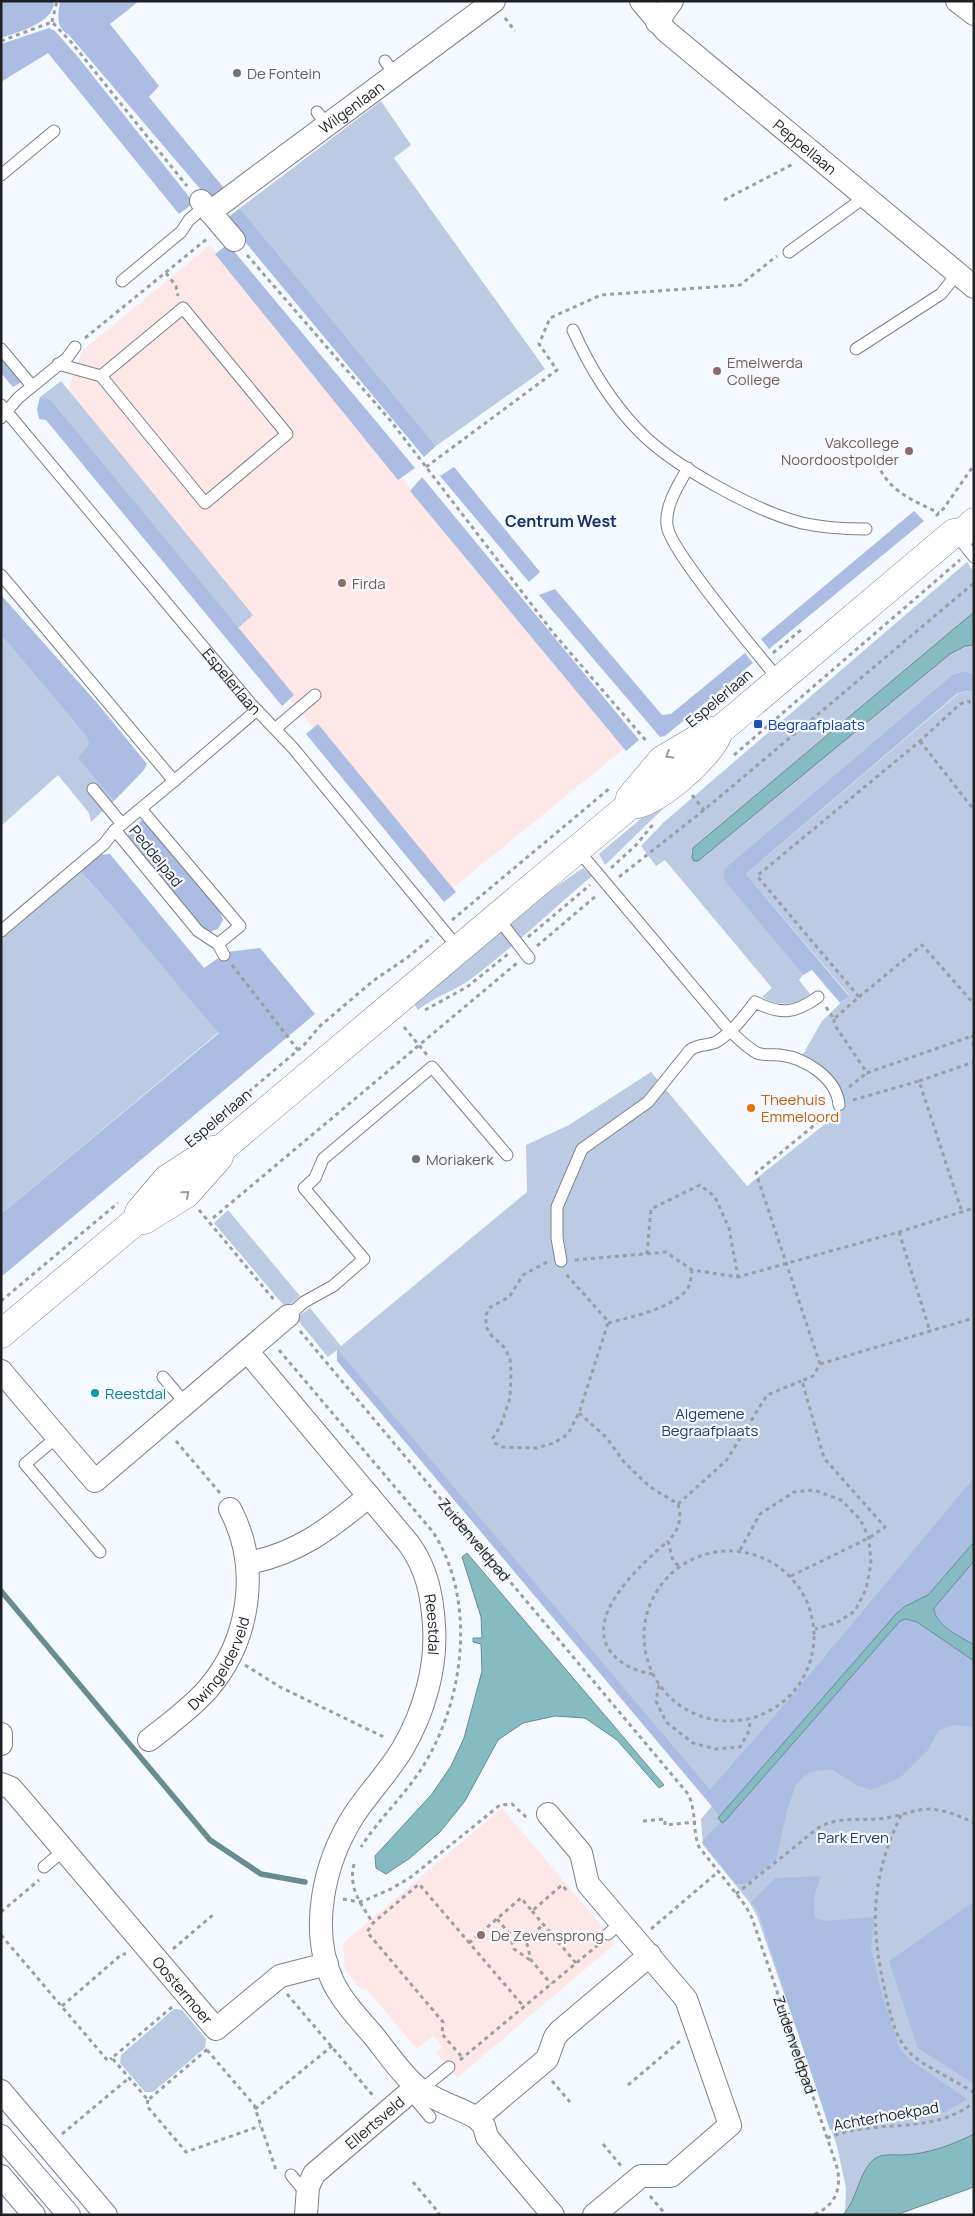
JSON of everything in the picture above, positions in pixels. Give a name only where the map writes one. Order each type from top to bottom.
[{"type":"main road","name":"Espelerlaan","points":[[1,1334],[128,1211],[139,1212],[170,1176],[212,1150],[210,1142],[459,948],[577,849],[623,794],[637,806],[683,777],[717,738],[711,721],[772,670],[958,532],[956,522],[974,502]]},
{"type":"street","name":"Wilgenlaan","points":[[215,217],[264,165],[322,118],[390,67],[494,1]]},
{"type":"street","name":"Peppellaan","points":[[641,1],[658,22],[966,281]]},
{"type":"street","points":[[658,22],[672,1]]},
{"type":"street","points":[[1,1371],[95,1481],[288,1316]]},
{"type":"street","name":"Reestdal","points":[[248,1352],[409,1544],[422,1566],[432,1600],[434,1651],[425,1698],[413,1729],[397,1759],[342,1834],[332,1860],[322,1913],[321,1934],[327,1964]]},
{"type":"street","points":[[247,1564],[275,1556],[308,1542],[334,1525],[369,1496]]},
{"type":"street","name":"Dwingelderveld","points":[[158,1741],[206,1691],[230,1655],[239,1635],[246,1608],[247,1564],[241,1536],[227,1503]]},
{"type":"street","points":[[1,1734],[1,1744]]},
{"type":"street","name":"Oostermoer","points":[[1,1784],[13,1790],[217,2038],[280,1976],[327,1964]]},
{"type":"street","points":[[540,1819],[581,1853],[588,1884],[610,1932],[644,1943],[681,1991],[688,2003],[730,2125],[671,2176],[641,2176],[594,2215]]},
{"type":"street","points":[[552,2215],[487,2137],[484,2126],[477,2118],[547,2058],[555,2037],[560,2030],[644,1943]]},
{"type":"street","points":[[327,1964],[342,1998],[416,2090]]},
{"type":"street","name":"Ellertsveld","points":[[306,2215],[300,2181],[312,2177],[318,2169],[416,2090],[477,2118]]},
{"type":"street","points":[[1,2091],[106,2215]]},
{"type":"street","points":[[1,2136],[68,2215]]},
{"type":"street","points":[[1,2176],[34,2215]]},
{"type":"street","points":[[314,2215],[321,2215]]},
{"type":"lane","points":[[1,175],[54,131]]},
{"type":"lane","points":[[789,252],[858,202],[863,196]]},
{"type":"lane","points":[[122,282],[181,232],[189,220],[215,217]]},
{"type":"lane","points":[[856,349],[941,294],[966,281]]},
{"type":"lane","points":[[58,364],[101,376],[206,503],[287,434],[183,308],[101,376]]},
{"type":"lane","points":[[573,330],[589,364],[621,410],[639,431],[659,449],[715,485],[780,516],[819,527],[866,529]]},
{"type":"lane","points":[[4,412],[75,347]]},
{"type":"lane","points":[[1,349],[32,386]]},
{"type":"lane","name":"Espelerlaan","points":[[4,412],[257,710],[276,729],[459,948]]},
{"type":"lane","points":[[688,468],[674,493],[667,514],[666,524],[669,536],[692,569],[772,670]]},
{"type":"lane","points":[[1,575],[174,781]]},
{"type":"lane","points":[[276,729],[315,695]]},
{"type":"lane","name":"Peddelpad","points":[[224,955],[218,944],[198,930],[119,827],[257,710]]},
{"type":"lane","points":[[1,931],[104,844],[119,827],[93,789]]},
{"type":"lane","points":[[141,808],[240,926],[218,944]]},
{"type":"lane","points":[[577,849],[730,1031],[758,1053],[791,1057],[812,1066],[839,1100]]},
{"type":"lane","points":[[497,917],[528,956]]},
{"type":"lane","points":[[561,1261],[557,1238],[557,1207],[582,1149],[648,1102],[690,1050],[698,1045],[714,1042],[730,1031],[742,1020],[755,1002],[776,1010],[788,1012],[799,1009],[818,997]]},
{"type":"lane","points":[[288,1316],[304,1302],[333,1286],[364,1259],[304,1188],[315,1178],[323,1159],[432,1067],[507,1155]]},
{"type":"lane","points":[[163,1377],[186,1404]]},
{"type":"lane","points":[[57,1437],[25,1464],[100,1552]]},
{"type":"lane","points":[[43,1873],[64,1850]]},
{"type":"lane","points":[[430,2117],[416,2090],[449,2067]]},
{"type":"path","points":[[52,22],[58,1]]},
{"type":"path","points":[[1,41],[52,22]]},
{"type":"path","points":[[52,22],[72,43],[215,217],[390,420],[556,635],[650,746]]},
{"type":"path","points":[[724,200],[798,162]]},
{"type":"path","points":[[75,347],[166,273],[215,217]]},
{"type":"path","points":[[426,466],[557,370],[539,344],[550,318],[601,296],[740,285],[783,251],[789,252]]},
{"type":"path","points":[[166,273],[176,286],[178,299],[183,308]]},
{"type":"path","points":[[566,311],[568,318]]},
{"type":"path","points":[[874,456],[884,478],[894,489],[958,532]]},
{"type":"path","points":[[728,760],[958,532],[974,465]]},
{"type":"path","points":[[213,1218],[418,1044],[528,956],[645,855],[704,810],[974,583]]},
{"type":"path","name":"Espelerlaan","points":[[711,721],[772,670],[808,623]]},
{"type":"path","points":[[859,997],[758,876],[920,741],[960,704],[968,701],[974,705]]},
{"type":"path","points":[[920,741],[974,810]]},
{"type":"path","points":[[453,920],[623,794]]},
{"type":"path","points":[[693,796],[704,810]]},
{"type":"path","points":[[418,1015],[432,1004],[467,987],[519,945],[631,850],[657,820]]},
{"type":"path","name":"Espelerlaan","points":[[210,1142],[320,1026],[433,935]]},
{"type":"path","points":[[867,1072],[834,1024],[833,1017],[922,945],[974,1004]]},
{"type":"path","points":[[224,955],[298,1050]]},
{"type":"path","points":[[400,1031],[411,1021]]},
{"type":"path","points":[[404,1027],[432,1061]]},
{"type":"path","points":[[820,1364],[756,1173],[839,1100],[867,1072],[973,1036],[974,1049]]},
{"type":"path","points":[[839,1100],[919,1081],[974,1062]]},
{"type":"path","points":[[919,1081],[962,1212]]},
{"type":"path","points":[[647,1254],[651,1210],[700,1185],[716,1196],[729,1228],[738,1277]]},
{"type":"path","points":[[561,1261],[566,1274],[608,1323],[579,1413],[568,1434],[554,1443],[536,1448],[516,1449],[502,1447],[493,1438],[501,1425],[510,1398],[510,1359],[505,1348],[490,1334],[486,1326],[486,1315],[489,1308],[509,1297],[519,1281],[529,1271],[550,1262],[561,1261],[647,1254],[666,1252],[692,1270],[738,1277],[900,1232],[974,1208]]},
{"type":"path","points":[[1,1301],[128,1211]]},
{"type":"path","name":"Zuidenveldpad","points":[[206,1219],[678,1780],[692,1801],[699,1847],[736,1894],[752,1918],[838,2171],[839,2186],[836,2197],[829,2206],[813,2215]]},
{"type":"path","points":[[900,1232],[930,1331]]},
{"type":"path","points":[[608,1323],[667,1303],[685,1292],[691,1282],[692,1270]]},
{"type":"path","points":[[678,1504],[726,1461],[767,1395],[813,1376],[820,1364],[974,1318]]},
{"type":"path","points":[[280,1351],[433,1532],[446,1556],[459,1602],[460,1636],[457,1673],[442,1725],[421,1769],[359,1851]]},
{"type":"path","points":[[791,1576],[870,1538],[885,1527],[824,1458],[802,1380]]},
{"type":"path","points":[[579,1413],[607,1438],[624,1462],[650,1487],[678,1504],[682,1517],[676,1533],[640,1565],[613,1600],[602,1626],[604,1643],[615,1658],[638,1672],[652,1674]]},
{"type":"path","points":[[176,1442],[227,1503]]},
{"type":"path","points":[[740,1550],[760,1514],[794,1492],[814,1490],[841,1500],[860,1519],[870,1538],[871,1564],[866,1589],[855,1612],[836,1623],[815,1629]]},
{"type":"path","points":[[668,1541],[673,1561],[679,1566]]},
{"type":"path","points":[[740,1550],[758,1555],[776,1564],[791,1576],[803,1592],[811,1610],[815,1629],[814,1649],[809,1668],[799,1686],[786,1701],[769,1712],[751,1719],[730,1722],[703,1717],[690,1712],[673,1700],[659,1685],[652,1674],[645,1651],[644,1627],[650,1604],[661,1583],[679,1566],[704,1554],[740,1550]]},
{"type":"path","points":[[241,1663],[280,1687],[392,1741]]},
{"type":"path","points":[[659,1685],[656,1701],[666,1722],[693,1743],[715,1749],[740,1747],[748,1733],[751,1719]]},
{"type":"path","points":[[342,1899],[359,1902],[392,1889],[411,1877],[500,1804],[512,1804],[540,1819]]},
{"type":"path","points":[[736,1894],[824,1824],[842,1819],[882,1819],[931,1809],[955,1814],[974,1823]]},
{"type":"path","points":[[901,1815],[888,1845],[876,1904],[874,1927],[877,1954],[890,2012],[899,2038],[909,2053],[974,2092]]},
{"type":"path","points":[[642,1821],[665,1819],[666,1825],[696,1822]]},
{"type":"path","points":[[356,1859],[353,1880],[359,1902],[373,1923]]},
{"type":"path","points":[[644,1943],[718,1872]]},
{"type":"path","points":[[1,1912],[43,1873]]},
{"type":"path","points":[[463,2058],[442,2034],[443,2022],[367,1932],[373,1923],[419,1884],[524,2007]]},
{"type":"path","points":[[532,1911],[562,1885],[574,1899]]},
{"type":"path","points":[[469,1943],[521,1898],[576,1963]]},
{"type":"path","points":[[176,1946],[214,1914]]},
{"type":"path","points":[[496,1919],[509,1933],[526,1940]]},
{"type":"path","points":[[526,1940],[544,1924]]},
{"type":"path","points":[[449,2067],[463,2058],[524,2007],[610,1932]]},
{"type":"path","points":[[509,1933],[514,1949],[530,1960],[551,1984]]},
{"type":"path","points":[[1,1935],[108,2061],[112,2058],[148,2100],[146,2106],[186,2152],[260,2126]]},
{"type":"path","points":[[526,1940],[530,1960]]},
{"type":"path","points":[[62,2006],[120,1956]]},
{"type":"path","points":[[284,1990],[381,2104]]},
{"type":"path","name":"Oostermoer","points":[[112,2058],[174,2005]]},
{"type":"path","name":"Oostermoer","points":[[148,2100],[208,2050],[217,2038]]},
{"type":"path","points":[[255,2110],[332,2046]]},
{"type":"path","points":[[628,2085],[672,2048]]},
{"type":"path","points":[[208,2050],[254,2105],[278,2176]]},
{"type":"path","points":[[548,2077],[570,2102]]},
{"type":"path","points":[[58,2137],[128,2078]]},
{"type":"path","name":"Achterhoekpad","points":[[827,2138],[867,2128],[913,2125],[938,2121],[958,2113],[974,2102]]},
{"type":"path","points":[[603,2144],[666,2215]]},
{"type":"path","points":[[413,2182],[439,2213],[437,2215]]},
{"type":"shaded area","points":[[1,1],[54,1],[53,9],[42,21],[34,26],[1,38]]},
{"type":"shaded area","points":[[60,1],[139,1],[110,24],[159,86],[149,97],[228,193],[213,204],[61,28],[58,20]]},
{"type":"shaded area","points":[[49,28],[55,31],[78,57],[194,203],[179,214],[48,53],[1,82],[1,44]]},
{"type":"shaded area","points":[[240,208],[436,446],[424,457],[226,219]]},
{"type":"shaded area","points":[[228,244],[415,468],[398,480],[215,254]]},
{"type":"shaded area","name":"Firda","points":[[210,245],[625,748],[449,891],[57,419],[83,350]]},
{"type":"shaded area","points":[[1,352],[25,380],[13,387],[1,373]]},
{"type":"shaded area","points":[[40,397],[50,399],[294,695],[282,706],[46,420],[39,419],[37,409]]},
{"type":"shaded area","points":[[454,467],[540,572],[529,582],[440,476]]},
{"type":"shaded area","points":[[422,477],[639,740],[626,751],[410,491]]},
{"type":"shaded area","points":[[914,511],[924,521],[769,649],[761,639]]},
{"type":"shaded area","points":[[555,589],[662,715],[671,714],[745,653],[753,663],[665,736],[660,737],[539,595]]},
{"type":"shaded area","points":[[1,595],[98,704],[147,764],[144,770],[114,801],[78,758],[89,744],[86,736],[1,635]]},
{"type":"shaded area","points":[[974,612],[974,645],[965,646],[950,654],[698,861],[694,861],[692,858],[693,848]]},
{"type":"shaded area","points":[[965,671],[974,674],[974,693],[970,691],[958,693],[746,874],[849,996],[840,1003],[812,970],[803,975],[723,878],[725,869],[953,674]]},
{"type":"shaded area","points":[[318,724],[456,892],[444,902],[306,734]]},
{"type":"shaded area","points":[[143,819],[220,911],[223,920],[218,929],[209,932],[201,927],[130,843],[128,835],[132,828]]},
{"type":"shaded area","points":[[110,854],[204,968],[227,952],[260,948],[315,1014],[1,1277],[1,1214],[219,1033],[80,871],[98,855]]},
{"type":"shaded area","points":[[337,1349],[710,1789],[787,1701],[974,1477],[974,1542],[928,1595],[904,1607],[896,1614],[720,1816],[337,1361]]},
{"type":"shaded area","points":[[974,1542],[974,1561],[934,1608],[935,1614],[943,1625],[974,1645],[974,1661],[917,1622],[906,1619],[900,1621],[722,1823],[718,1818],[896,1614],[904,1607],[928,1595]]},
{"type":"shaded area","points":[[467,1553],[664,1785],[659,1788],[617,1740],[585,1718],[555,1716],[523,1723],[498,1740],[465,1801],[440,1832],[410,1858],[386,1874],[376,1868],[375,1856],[432,1794],[451,1766],[464,1738],[482,1671],[481,1644],[473,1642],[473,1638],[482,1638],[481,1617],[462,1557]]},
{"type":"shaded area","points":[[974,1561],[974,1645],[943,1625],[935,1614],[934,1607]]},
{"type":"shaded area","points":[[906,1619],[917,1622],[974,1661],[974,1727],[954,1725],[939,1730],[928,1750],[901,1777],[871,1790],[858,1786],[831,1769],[815,1771],[804,1776],[796,1785],[787,1810],[776,1860],[745,1884],[736,1884],[702,1842],[720,1822],[725,1821],[900,1621]]},
{"type":"shaded area","name":"De Zevensprong","points":[[502,1808],[616,1943],[457,2078],[436,2053],[443,2047],[433,2036],[417,2049],[366,1989],[360,1988],[345,1970],[343,1943]]},
{"type":"shaded area","points":[[821,1876],[814,1896],[815,1918],[826,1921],[874,1917],[871,1949],[882,1994],[900,2049],[910,2060],[967,2099],[947,2111],[927,2118],[860,2124],[830,2130],[758,1911],[751,1902],[775,1878]]},
{"type":"shaded area","points":[[972,1903],[974,1906],[974,2084],[918,2048],[889,1961]]},
{"type":"shaded area","points":[[974,2134],[974,2187],[896,2215],[843,2215],[852,2202],[868,2165],[876,2158],[883,2155],[903,2155],[931,2151]]},
{"type":"green space","points":[[381,101],[411,145],[394,158],[545,369],[436,446],[240,208]]},
{"type":"green space","points":[[61,381],[253,615],[238,628],[50,399],[40,397]]},
{"type":"green space","points":[[967,562],[974,572],[974,612],[693,848],[691,853],[950,654],[965,646],[974,645],[974,674],[965,671],[953,674],[732,862],[723,878],[803,975],[799,980],[810,994],[798,1001],[786,1004],[768,1000],[762,997],[772,988],[665,860],[656,866],[641,846],[664,822]]},
{"type":"green space","points":[[1,635],[86,736],[89,744],[79,758],[114,801],[91,822],[89,813],[58,775],[1,826]]},
{"type":"green space","name":"Algemene Begraafplaats","points":[[971,691],[974,693],[974,1477],[787,1701],[710,1789],[337,1350],[328,1357],[296,1318],[310,1308],[341,1346],[527,1192],[526,1145],[569,1125],[651,1072],[747,1186],[844,1109],[841,1093],[802,1056],[822,1021],[849,995],[746,874],[959,693]]},
{"type":"green space","points":[[676,789],[669,803],[605,865],[599,854]]},
{"type":"green space","points":[[583,868],[592,876],[487,967],[471,979],[418,1010],[412,1001],[509,919]]},
{"type":"green space","points":[[80,871],[219,1032],[1,1214],[1,939]]},
{"type":"green space","points":[[228,1210],[300,1296],[286,1308],[214,1223]]},
{"type":"green space","name":"Park Erven","points":[[974,1654],[974,2182],[851,2205],[845,2214],[846,2188],[837,2146],[757,1916],[750,1903],[703,1845],[701,1819],[712,1806],[736,1785]]},
{"type":"green space","points":[[174,2009],[182,2010],[206,2039],[205,2048],[153,2092],[145,2092],[120,2063],[121,2055]]},
{"type":"waterway","points":[[1,1591],[210,1840],[261,1874],[305,1882]]},
{"type":"place","name":"De Fontein","points":[[237,73]]},
{"type":"place","name":"Emelwerda College","points":[[717,371]]},
{"type":"place","name":"Vakcollege Noordoostpolder","points":[[909,451]]},
{"type":"place","name":"Firda","points":[[342,583]]},
{"type":"place","name":"Begraafplaats","points":[[758,724]]},
{"type":"place","name":"Theehuis Emmeloord","points":[[751,1108]]},
{"type":"place","name":"Moriakerk","points":[[416,1159]]},
{"type":"place","name":"Reestdal","points":[[95,1393]]},
{"type":"place","name":"De Zevensprong","points":[[481,1935]]},
{"type":"district","name":"Centrum West","points":[[561,521]]}]
